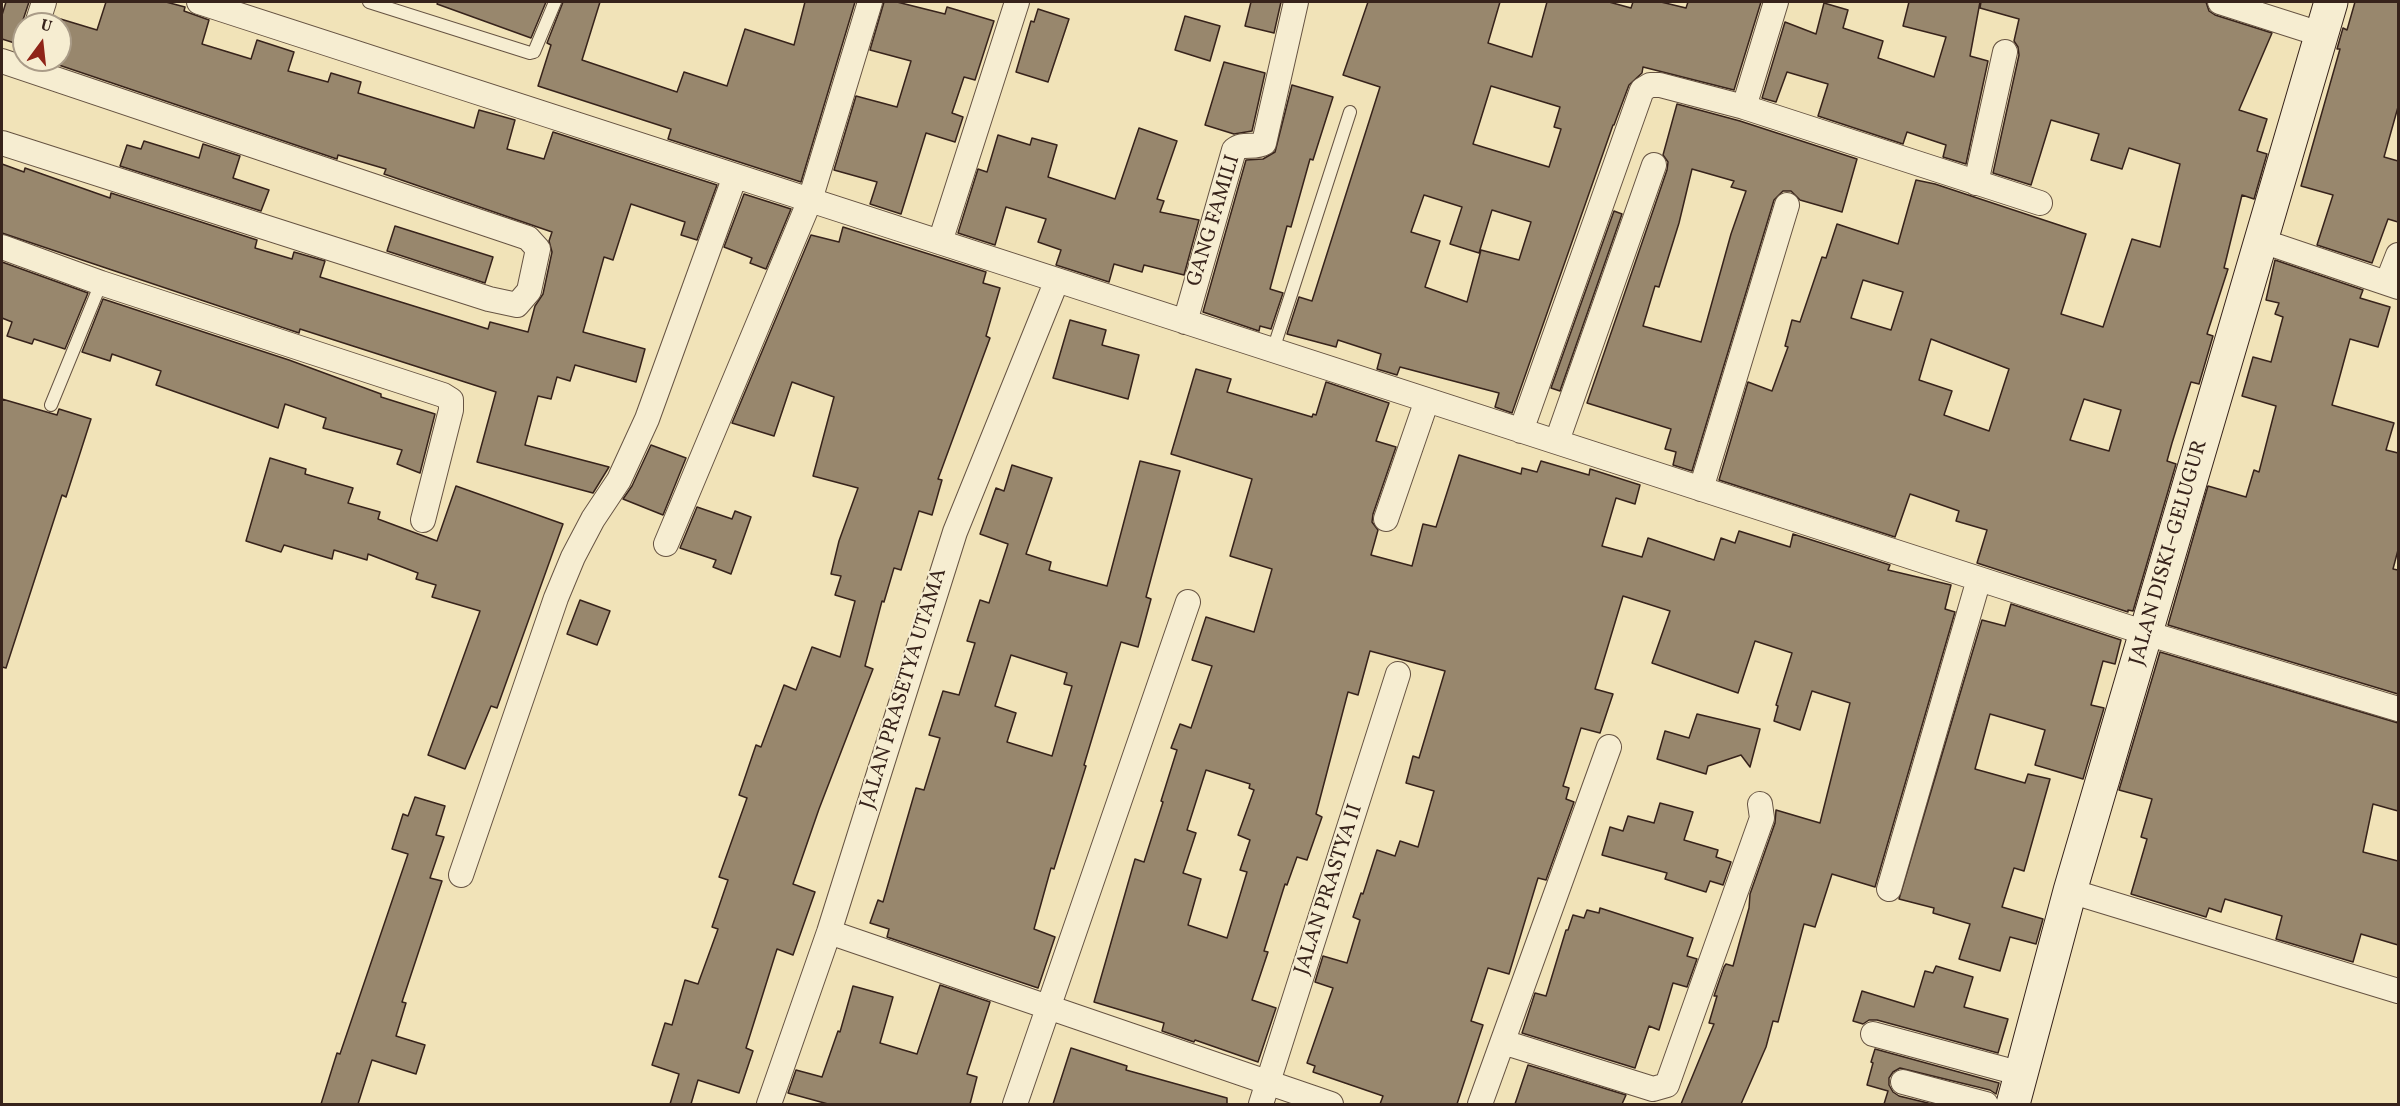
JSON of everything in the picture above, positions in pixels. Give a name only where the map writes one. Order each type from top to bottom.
[{"type":"main road","name":"JALAN DISKI–GELUGUR","points":[[2017,1089],[2070,891],[2331,2]]},
{"type":"street","points":[[199,2],[1978,579],[2146,633],[2398,709]]},
{"type":"street","points":[[666,544],[810,200],[870,2]]},
{"type":"street","points":[[940,242],[1017,2]]},
{"type":"street","name":"GANG FAMILI","points":[[1185,322],[1234,150],[1241,145],[1260,146],[1264,143],[1296,2]]},
{"type":"street","points":[[1744,107],[1776,2]]},
{"type":"street","points":[[2220,2],[2320,34]]},
{"type":"street","points":[[1976,183],[2005,52]]},
{"type":"street","points":[[2,143],[489,299],[517,305],[529,291],[538,249],[528,238],[42,72]]},
{"type":"street","points":[[1521,430],[1642,90],[1650,85],[1660,85],[1744,107],[2040,203]]},
{"type":"street","points":[[1557,441],[1654,165]]},
{"type":"street","points":[[461,875],[556,598],[573,557],[593,519],[619,480],[647,419],[735,176]]},
{"type":"street","points":[[1701,489],[1787,205]]},
{"type":"street","points":[[2262,241],[2393,285],[2398,255]]},
{"type":"street","points":[[2,247],[101,283],[443,394],[450,400],[451,410],[423,520]]},
{"type":"street","name":"JALAN PRASETYA UTAMA","points":[[769,1104],[829,932],[955,532],[1057,280]]},
{"type":"street","points":[[1386,519],[1427,400]]},
{"type":"street","points":[[1889,889],[1978,579]]},
{"type":"street","points":[[1015,1104],[1188,602]]},
{"type":"street","name":"JALAN PRASTYA II","points":[[1265,1094],[1398,674]]},
{"type":"street","points":[[1480,1104],[1609,747]]},
{"type":"street","points":[[1503,1042],[1653,1089],[1667,1085],[1762,818],[1760,804]]},
{"type":"street","points":[[2070,891],[2398,991]]},
{"type":"street","points":[[829,932],[1049,1007],[1265,1094],[1331,1104]]},
{"type":"street","points":[[1873,1034],[2017,1089]]},
{"type":"street","points":[[1903,1082],[1986,1104]]},
{"type":"lane","points":[[369,2],[530,53],[534,52],[555,2]]},
{"type":"lane","points":[[1273,350],[1350,112]]},
{"type":"lane","points":[[51,405],[101,283]]},
{"type":"building","points":[[6,2],[29,2],[26,12],[12,12],[12,42],[2,39],[2,15]]},
{"type":"building","points":[[106,2],[166,2],[185,7],[184,11],[209,20],[202,44],[251,59],[257,40],[294,52],[288,71],[328,82],[331,73],[361,82],[358,93],[474,128],[479,110],[515,120],[507,149],[544,159],[553,132],[717,185],[697,240],[681,235],[685,222],[631,204],[613,260],[604,257],[583,332],[645,349],[636,382],[575,365],[570,381],[557,377],[551,399],[538,396],[525,445],[609,467],[593,493],[477,462],[496,392],[300,329],[299,333],[2,233],[2,164],[24,172],[25,168],[110,198],[111,193],[257,240],[255,248],[292,259],[294,252],[325,261],[320,277],[488,329],[490,322],[528,332],[535,306],[543,294],[552,252],[549,241],[552,232],[384,174],[386,169],[338,155],[337,159],[72,69],[72,22],[97,30]]},
{"type":"building","points":[[438,2],[546,2],[531,38],[437,4]]},
{"type":"building","points":[[563,2],[600,2],[582,60],[677,92],[684,72],[727,86],[745,29],[794,45],[805,2],[855,2],[801,182],[668,139],[671,129],[538,86],[551,45],[547,43]]},
{"type":"building","points":[[884,2],[897,2],[945,14],[947,7],[994,21],[975,80],[964,77],[952,113],[963,117],[955,142],[926,133],[901,214],[870,204],[877,182],[834,170],[856,96],[897,107],[911,61],[870,50]]},
{"type":"building","points":[[1251,2],[1281,2],[1274,33],[1245,26]]},
{"type":"building","points":[[1368,2],[1500,2],[1488,43],[1532,57],[1547,2],[1609,2],[1631,8],[1633,2],[1661,2],[1686,8],[1688,2],[1761,2],[1734,90],[1643,67],[1642,73],[1629,85],[1512,413],[1495,407],[1499,393],[1400,367],[1397,375],[1377,369],[1381,354],[1338,340],[1336,347],[1287,334],[1299,297],[1312,301],[1380,87],[1343,75]],"holes":[[[1491,86],[1560,107],[1554,127],[1561,129],[1549,167],[1473,144]],[[1424,195],[1462,207],[1450,244],[1479,253],[1492,210],[1531,222],[1519,260],[1481,250],[1467,302],[1425,287],[1440,241],[1411,232]]]},
{"type":"building","points":[[1909,2],[1980,2],[1970,56],[1988,61],[1966,164],[1943,157],[1946,145],[1907,132],[1903,144],[1818,116],[1828,84],[1787,72],[1776,102],[1762,98],[1785,22],[1816,34],[1824,3],[1848,10],[1843,28],[1883,41],[1878,58],[1934,77],[1946,37],[1903,26]]},
{"type":"building","points":[[1981,2],[2206,2],[2209,11],[2215,15],[2272,33],[2239,110],[2267,119],[2257,151],[2267,154],[2254,199],[2242,195],[2224,268],[2228,269],[2207,334],[2213,336],[2199,384],[2191,382],[2172,443],[2167,461],[2176,464],[2133,611],[2128,610],[2128,612],[1977,563],[1987,530],[1956,521],[1959,511],[1910,494],[1895,537],[1719,480],[1748,382],[1772,391],[1788,347],[1785,346],[1792,320],[1800,322],[1822,257],[1826,258],[1837,224],[1898,244],[1916,180],[1935,184],[2086,234],[2061,314],[2103,327],[2132,239],[2160,247],[2180,164],[2129,148],[2122,169],[2091,160],[2099,134],[2051,120],[2031,185],[1993,173],[2019,55],[2014,41],[2019,19],[1980,8]],"holes":[[[1863,280],[1903,292],[1891,330],[1851,318]],[[1931,339],[2009,369],[1989,431],[1944,415],[1952,391],[1919,380]],[[2084,399],[2121,410],[2109,451],[2070,440]]]},
{"type":"building","points":[[2355,2],[2398,2],[2398,107],[2384,157],[2398,161],[2398,222],[2388,219],[2372,263],[2317,245],[2333,195],[2301,186],[2340,49],[2337,49],[2343,28],[2347,30]]},
{"type":"building","points":[[1038,9],[1069,19],[1048,82],[1016,72],[1031,21],[1034,22]]},
{"type":"building","points":[[1185,16],[1220,26],[1210,61],[1175,50]]},
{"type":"building","points":[[1224,62],[1265,73],[1252,131],[1234,134],[1205,125]]},
{"type":"building","points":[[1292,85],[1333,97],[1313,160],[1310,159],[1291,227],[1287,226],[1270,289],[1283,293],[1271,329],[1260,326],[1259,331],[1203,312],[1246,160],[1263,159],[1275,152]]},
{"type":"building","points":[[1677,104],[1740,121],[1857,159],[1842,212],[1800,200],[1791,191],[1783,191],[1774,200],[1692,471],[1673,465],[1676,452],[1665,449],[1671,429],[1587,403],[1667,170],[1668,162],[1663,155]],"holes":[[[1692,169],[1734,181],[1731,187],[1746,191],[1731,234],[1701,342],[1643,326],[1655,286],[1659,287],[1679,223]]]},
{"type":"building","points":[[1139,128],[1177,141],[1157,199],[1164,201],[1160,212],[1199,220],[1184,275],[1144,265],[1142,272],[1114,264],[1109,282],[1056,265],[1061,250],[1038,242],[1046,219],[1006,207],[995,245],[958,233],[978,169],[987,172],[998,135],[1030,145],[1032,138],[1057,145],[1048,177],[1115,199]]},
{"type":"building","points":[[144,141],[199,158],[203,144],[240,156],[233,178],[269,190],[261,211],[120,166],[127,145],[141,149]]},
{"type":"building","points":[[744,194],[791,209],[766,269],[750,263],[752,258],[724,247]]},
{"type":"building","points":[[1614,211],[1622,214],[1560,391],[1551,388]]},
{"type":"building","points":[[395,226],[493,257],[485,283],[387,251]]},
{"type":"building","points":[[843,227],[986,272],[983,283],[1000,288],[986,336],[990,338],[938,479],[942,480],[932,515],[919,511],[901,570],[894,568],[884,602],[882,601],[865,666],[873,669],[793,884],[815,892],[793,955],[777,949],[746,1048],[753,1051],[739,1093],[698,1080],[691,1104],[670,1104],[679,1074],[652,1065],[665,1023],[672,1025],[685,980],[698,984],[718,929],[712,927],[728,880],[719,877],[747,798],[739,795],[756,745],[761,747],[784,685],[796,690],[812,647],[840,657],[855,601],[835,595],[841,576],[831,574],[839,541],[858,488],[813,476],[834,397],[792,382],[774,436],[732,423],[811,235],[839,242]]},
{"type":"building","points":[[2275,260],[2363,290],[2360,298],[2390,307],[2378,347],[2350,339],[2332,405],[2394,423],[2386,450],[2398,453],[2398,550],[2393,569],[2398,570],[2398,694],[2168,625],[2208,486],[2246,497],[2254,470],[2259,472],[2276,406],[2242,396],[2253,357],[2271,362],[2283,317],[2275,314],[2279,303],[2266,300]]},
{"type":"building","points":[[2,262],[88,293],[65,349],[34,339],[32,344],[7,336],[12,322],[2,318]]},
{"type":"building","points":[[103,299],[289,360],[381,394],[381,397],[435,414],[420,473],[397,464],[402,450],[323,428],[326,418],[285,404],[278,428],[156,385],[161,371],[112,354],[110,361],[82,352]]},
{"type":"building","points":[[1070,320],[1106,330],[1102,345],[1139,355],[1128,399],[1053,378]]},
{"type":"building","points":[[1196,369],[1231,379],[1227,392],[1312,417],[1313,414],[1316,415],[1326,382],[1389,403],[1376,441],[1396,447],[1373,514],[1372,522],[1378,530],[1371,555],[1412,566],[1423,524],[1436,527],[1459,455],[1521,474],[1522,468],[1537,472],[1541,461],[1589,475],[1590,469],[1640,485],[1635,504],[1616,498],[1602,546],[1642,557],[1648,538],[1714,560],[1721,538],[1735,543],[1739,531],[1790,547],[1793,534],[1890,565],[1888,570],[1951,585],[1945,609],[1955,612],[1875,887],[1832,874],[1815,927],[1804,924],[1778,1022],[1773,1021],[1766,1047],[1741,1104],[1681,1104],[1714,1024],[1709,1023],[1717,996],[1714,996],[1724,967],[1726,964],[1733,966],[1749,908],[1750,894],[1775,823],[1776,810],[1820,823],[1850,703],[1812,691],[1800,730],[1774,721],[1778,706],[1776,705],[1792,653],[1755,641],[1738,693],[1652,663],[1670,611],[1623,596],[1595,689],[1613,694],[1600,733],[1581,728],[1563,786],[1569,788],[1566,799],[1574,802],[1546,880],[1538,878],[1509,974],[1488,968],[1471,1021],[1483,1025],[1457,1104],[1380,1104],[1383,1096],[1313,1072],[1315,1066],[1307,1063],[1333,988],[1315,982],[1323,956],[1347,963],[1360,920],[1353,917],[1377,850],[1395,856],[1400,841],[1418,847],[1434,791],[1406,783],[1413,756],[1419,758],[1445,671],[1370,651],[1358,695],[1348,692],[1316,814],[1322,817],[1307,860],[1297,857],[1287,885],[1285,884],[1264,951],[1268,952],[1252,1000],[1276,1008],[1258,1062],[1162,1031],[1164,1023],[1094,1002],[1135,859],[1144,862],[1163,802],[1161,801],[1177,750],[1171,748],[1180,724],[1191,728],[1212,666],[1192,660],[1206,617],[1254,632],[1272,569],[1230,556],[1252,479],[1171,454]],"holes":[[[1206,770],[1250,784],[1249,788],[1254,790],[1238,835],[1250,840],[1240,870],[1247,872],[1227,938],[1188,925],[1201,879],[1183,873],[1196,833],[1187,830]]]},
{"type":"building","points":[[2,399],[57,415],[59,409],[91,419],[66,497],[62,495],[6,668],[2,667]]},
{"type":"building","points":[[651,445],[686,458],[663,515],[623,499],[632,486]]},
{"type":"building","points":[[270,458],[306,469],[305,474],[353,488],[348,503],[380,512],[378,519],[437,541],[456,486],[563,524],[497,708],[491,706],[465,769],[428,755],[480,611],[432,597],[436,585],[416,579],[418,573],[368,554],[367,560],[334,550],[332,559],[284,545],[281,552],[246,541]]},
{"type":"building","points":[[1140,461],[1180,471],[1146,597],[1151,599],[1138,647],[1121,642],[1084,765],[1086,766],[1054,869],[1051,868],[1034,929],[1055,937],[1038,988],[887,937],[889,929],[870,923],[878,900],[883,902],[916,788],[924,790],[940,738],[929,735],[943,691],[959,695],[975,643],[967,641],[980,600],[989,603],[1008,544],[980,534],[996,488],[1004,491],[1012,465],[1052,478],[1026,554],[1051,562],[1049,570],[1107,586]],"holes":[[[1011,655],[1067,673],[1064,684],[1072,686],[1052,756],[1007,742],[1016,713],[995,706]]]},
{"type":"building","points":[[697,507],[732,519],[735,511],[751,517],[731,574],[713,567],[716,560],[680,548]]},
{"type":"building","points":[[580,600],[610,611],[597,645],[567,634]]},
{"type":"building","points":[[2011,604],[2121,640],[2115,664],[2103,661],[2091,705],[2104,708],[2083,779],[2035,765],[2045,730],[1990,714],[1975,769],[2025,783],[2028,774],[2050,779],[2024,871],[2014,868],[2002,907],[2043,919],[2036,944],[2010,937],[2000,971],[1959,959],[1970,924],[1933,913],[1934,908],[1899,899],[1982,620],[2005,626]]},
{"type":"building","points":[[2160,652],[2398,723],[2398,811],[2373,804],[2363,852],[2398,861],[2398,945],[2361,934],[2353,962],[2276,939],[2282,916],[2225,899],[2221,912],[2209,908],[2206,917],[2131,894],[2147,839],[2141,837],[2152,799],[2119,790]]},
{"type":"building","points":[[1697,714],[1760,729],[1750,767],[1741,755],[1708,766],[1706,774],[1657,759],[1665,731],[1689,738]]},
{"type":"building","points":[[415,797],[445,806],[436,835],[444,837],[430,878],[442,881],[402,1002],[406,1003],[396,1036],[425,1045],[416,1074],[372,1060],[358,1104],[321,1104],[408,854],[392,849],[403,814],[408,816]]},
{"type":"building","points":[[1660,803],[1693,812],[1684,840],[1718,850],[1716,857],[1731,862],[1723,885],[1710,881],[1706,892],[1665,879],[1667,873],[1602,855],[1610,827],[1623,831],[1628,816],[1654,823]]},
{"type":"building","points":[[1600,908],[1693,938],[1687,956],[1697,959],[1687,987],[1673,983],[1659,1030],[1649,1026],[1635,1068],[1522,1033],[1535,993],[1546,996],[1566,930],[1568,930],[1573,915],[1584,918],[1587,910],[1599,913]]},
{"type":"building","points":[[1936,966],[1973,977],[1964,1007],[2008,1019],[1998,1053],[1877,1020],[1869,1020],[1863,1024],[1853,1021],[1862,991],[1914,1007],[1925,971],[1933,973]]},
{"type":"building","points":[[940,985],[990,1002],[967,1074],[977,1077],[970,1104],[828,1104],[788,1093],[796,1070],[822,1077],[838,1031],[840,1032],[853,986],[893,997],[880,1043],[917,1054]]},
{"type":"building","points":[[1071,1048],[1127,1066],[1126,1070],[1227,1098],[1227,1104],[1053,1104]]},
{"type":"building","points":[[1875,1049],[1999,1083],[1996,1094],[1990,1090],[1900,1068],[1889,1078],[1889,1085],[1893,1092],[1899,1096],[1932,1104],[1884,1104],[1888,1091],[1867,1085]]},
{"type":"building","points":[[1528,1065],[1626,1095],[1622,1104],[1515,1104]]}]
